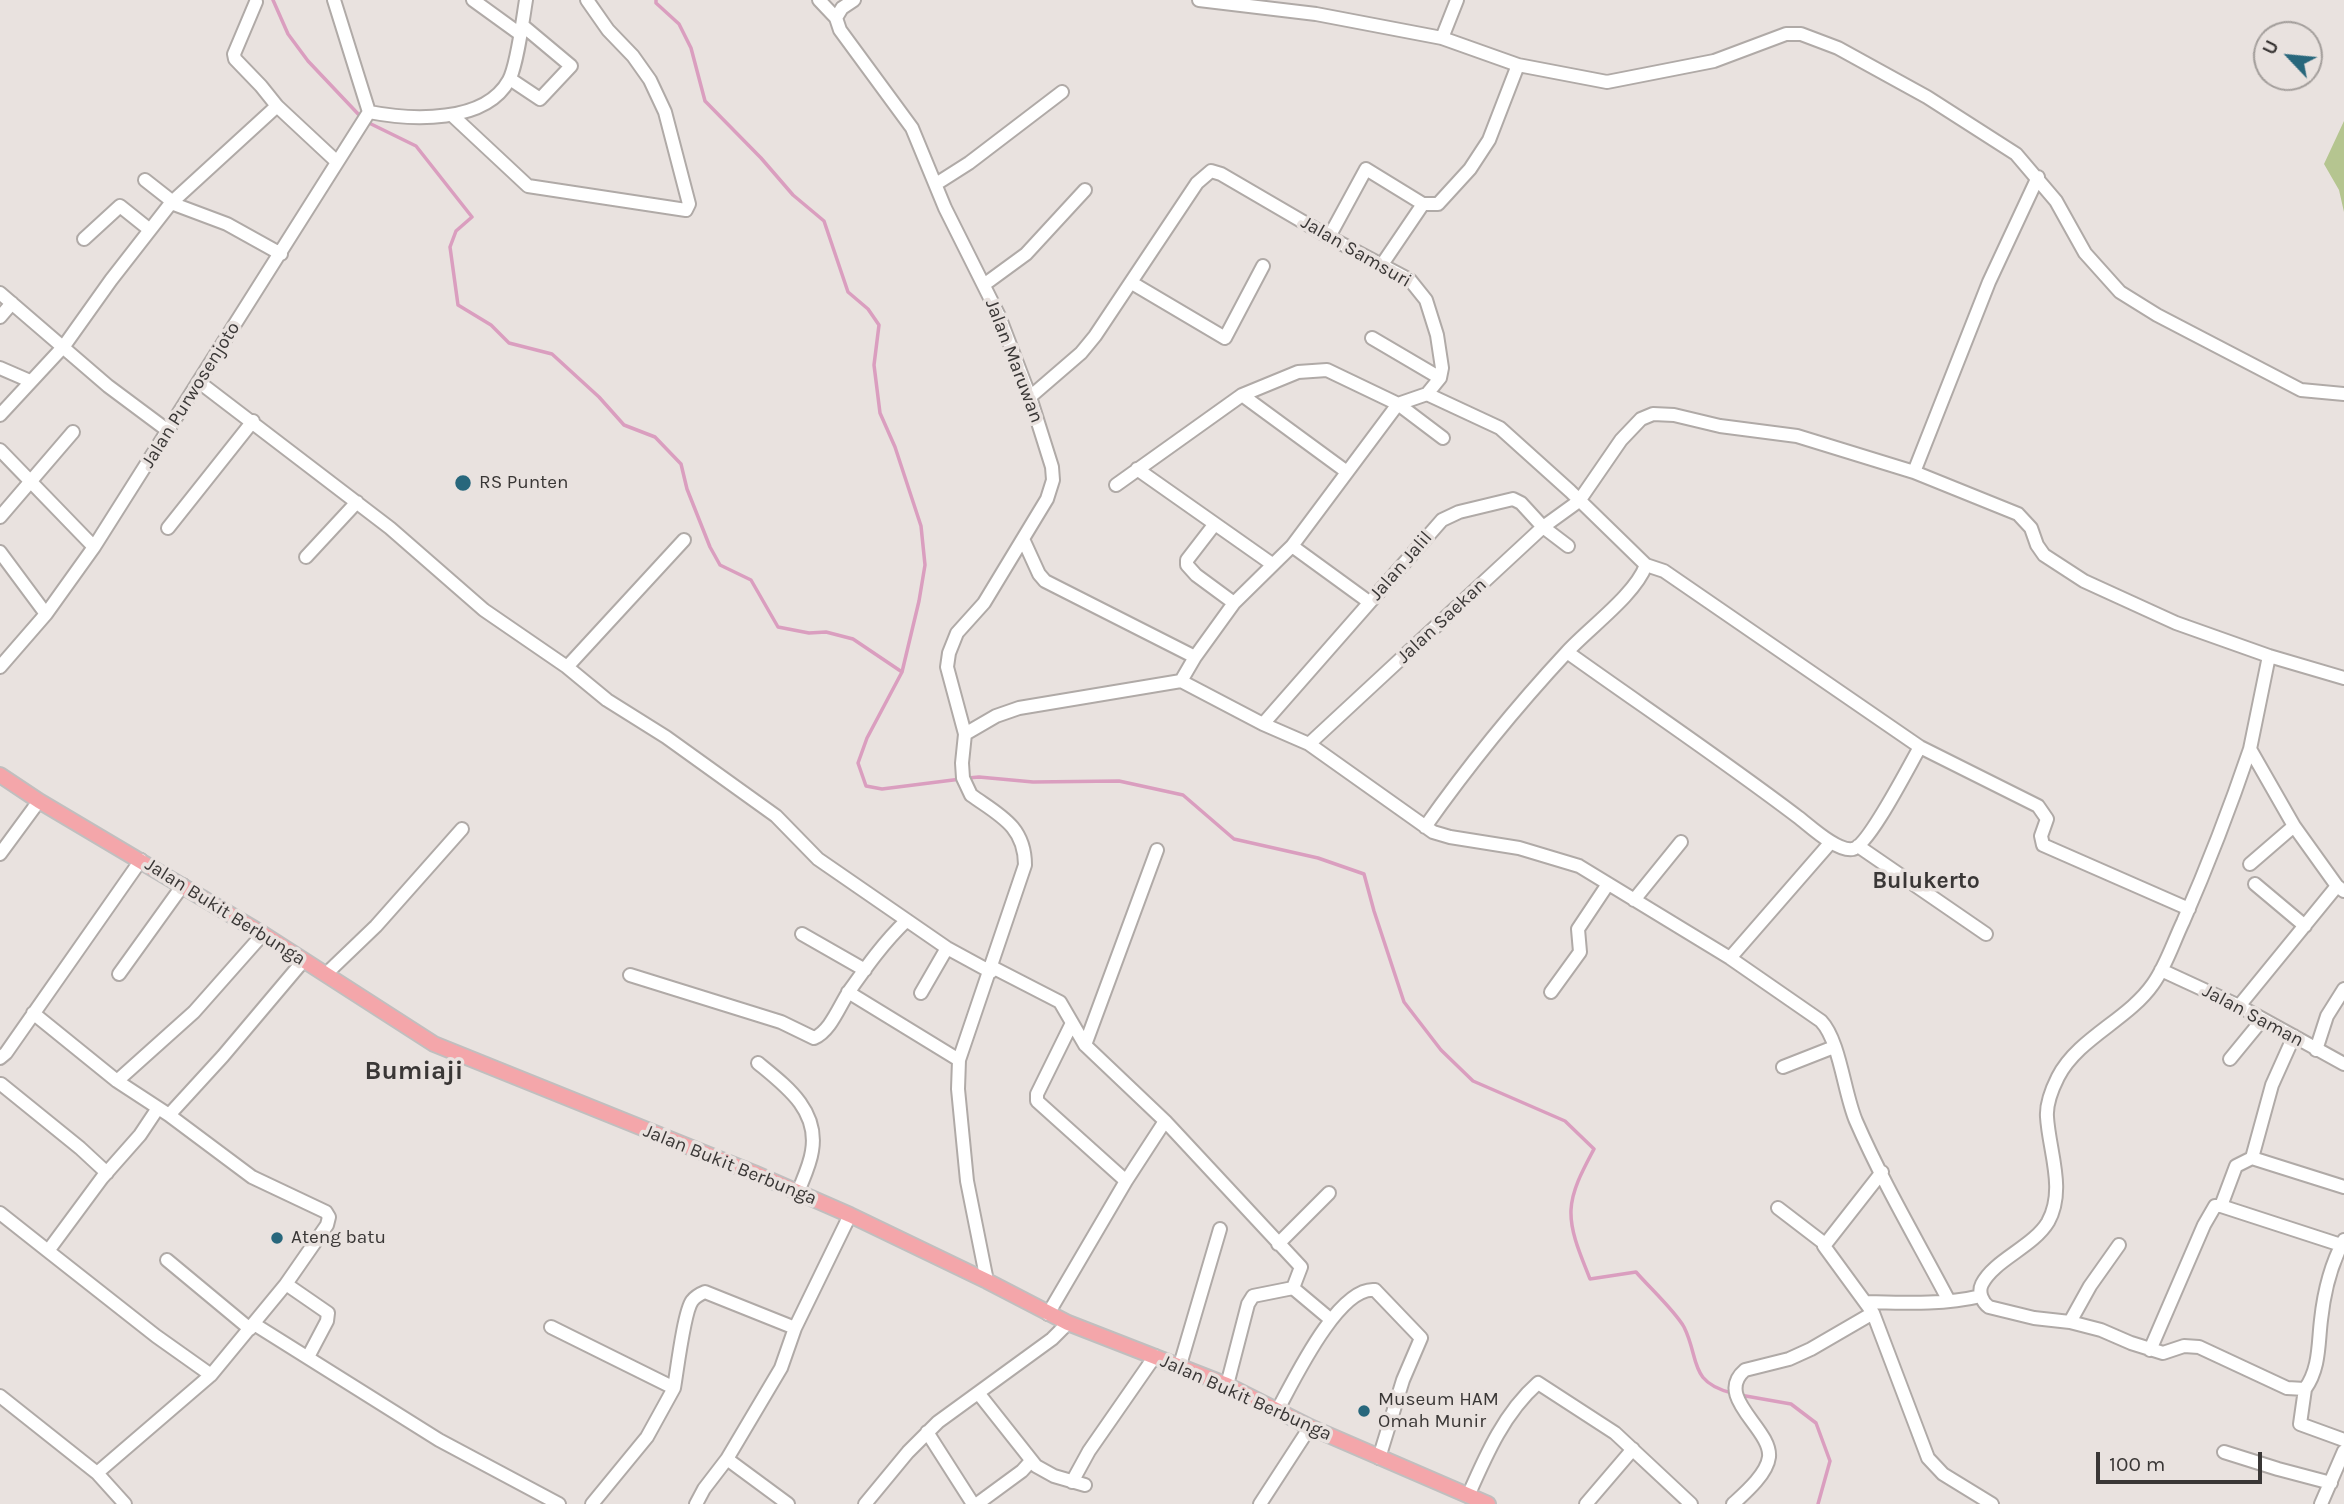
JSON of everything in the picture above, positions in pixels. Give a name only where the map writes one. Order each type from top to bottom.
[{"type":"main road","name":"Jalan Bukit Berbunga","points":[[0,775],[263,934],[434,1044],[799,1192],[987,1281],[1068,1324],[1227,1385],[1310,1427],[1488,1504]]},
{"type":"street","points":[[334,0],[365,118],[453,116],[499,94],[510,79],[526,0]]},
{"type":"street","points":[[473,0],[571,66],[540,99],[510,79]]},
{"type":"street","points":[[453,116],[528,186],[686,210],[689,204],[680,165],[664,111],[655,91],[633,56],[608,30],[587,0]]},
{"type":"street","name":"Jalan Maruwan","points":[[819,0],[836,18],[839,30],[912,128],[945,208],[985,285],[1030,397],[1052,467],[1053,480],[1047,499],[984,603],[951,643],[947,667],[965,734],[962,763],[966,788],[971,795],[1014,827],[1019,835],[1025,859],[991,969],[958,1060]]},
{"type":"street","points":[[836,18],[842,9],[854,0]]},
{"type":"street","points":[[1199,0],[1315,14],[1442,38],[1518,65],[1607,82],[1714,61],[1777,36],[1801,34],[1838,48],[1927,97],[2016,154],[2056,201],[2085,253],[2120,292],[2157,315],[2301,390],[2344,394]]},
{"type":"street","points":[[1442,38],[1457,0]]},
{"type":"street","points":[[256,2],[234,57],[277,106],[337,162]]},
{"type":"street","points":[[1329,237],[1366,169],[1423,204],[1438,204],[1470,169],[1489,140],[1518,65]]},
{"type":"street","points":[[936,184],[969,163],[1062,92]]},
{"type":"street","points":[[0,415],[64,346],[172,203],[277,106]]},
{"type":"street","name":"Jalan Purwosenjoto","points":[[0,667],[46,614],[94,547],[365,118]]},
{"type":"street","name":"Jalan Samsuri","points":[[1030,397],[1082,353],[1132,283],[1197,183],[1211,171],[1222,174],[1329,237],[1383,263],[1410,280],[1423,293],[1437,335],[1442,368],[1440,378]]},
{"type":"street","points":[[1914,472],[1989,282],[2038,177]]},
{"type":"street","points":[[145,180],[172,203],[227,224],[281,254]]},
{"type":"street","points":[[985,285],[1026,254],[1085,190]]},
{"type":"street","points":[[1383,263],[1423,204]]},
{"type":"street","points":[[84,239],[120,206],[150,230]]},
{"type":"street","points":[[1132,283],[1225,338],[1263,266]]},
{"type":"street","points":[[0,293],[108,386],[167,430]]},
{"type":"street","points":[[0,317],[12,303]]},
{"type":"street","points":[[1181,681],[1234,603],[1292,546],[1398,404],[1427,394],[1440,378],[1372,338]]},
{"type":"street","points":[[0,368],[30,381]]},
{"type":"street","points":[[1116,485],[1242,396],[1298,372],[1327,370],[1398,404],[1443,438]]},
{"type":"street","points":[[199,382],[357,502],[484,610],[567,667],[607,700],[665,737],[776,816],[818,859],[947,948],[1060,1002],[1086,1045],[1165,1121],[1301,1267],[1293,1288]]},
{"type":"street","points":[[1427,394],[1502,430],[1646,565],[1664,570],[1920,747],[2038,806],[2047,819],[2041,836],[2043,845],[2189,909]]},
{"type":"street","points":[[1242,396],[1347,472]]},
{"type":"street","name":"Jalan Saekan","points":[[1309,744],[1544,527],[1579,501],[1621,440],[1641,419],[1653,414],[1674,415],[1720,426],[1797,436],[1914,472],[1990,501],[2018,514],[2031,528],[2044,555],[2084,581],[2176,623],[2269,656],[2344,678]]},
{"type":"street","points":[[168,528],[253,421]]},
{"type":"street","points":[[0,517],[74,432]]},
{"type":"street","points":[[0,450],[94,547]]},
{"type":"street","points":[[1138,469],[1272,564]]},
{"type":"street","name":"Jalan Jalil","points":[[1262,724],[1436,525],[1449,516],[1510,499],[1521,503],[1544,527],[1568,546]]},
{"type":"street","points":[[306,557],[357,502]]},
{"type":"street","points":[[1214,525],[1187,560],[1187,565],[1196,575],[1234,603]]},
{"type":"street","points":[[1023,539],[1038,574],[1045,581],[1195,657]]},
{"type":"street","points":[[567,667],[684,540]]},
{"type":"street","points":[[1292,546],[1370,602]]},
{"type":"street","points":[[0,552],[46,614]]},
{"type":"street","points":[[1425,827],[1462,775],[1567,652],[1638,582],[1646,565]]},
{"type":"street","points":[[1567,652],[1831,842],[1848,849],[1858,846],[1866,839],[1920,747]]},
{"type":"street","points":[[2269,656],[2250,749],[2226,820],[2161,970],[2143,996],[2104,1028],[2060,1073],[2051,1091],[2047,1115],[2056,1191],[2050,1219],[2038,1235],[1998,1266],[1983,1282],[1981,1296],[1984,1304],[1989,1307],[2101,1330],[2150,1350],[2163,1353],[2184,1346],[2199,1347],[2287,1388],[2305,1389]]},
{"type":"street","points":[[965,734],[996,716],[1018,708],[1181,681],[1262,724],[1309,744],[1425,827],[1450,837],[1519,848],[1569,862],[1608,884],[1730,958],[1821,1021],[1831,1032],[1844,1087],[1856,1120],[1949,1301]]},
{"type":"street","points":[[2239,1006],[2305,926],[2341,889],[2294,826],[2250,749]]},
{"type":"street","points":[[0,854],[39,801]]},
{"type":"street","points":[[2250,864],[2294,826]]},
{"type":"street","points":[[326,974],[376,926],[462,829]]},
{"type":"street","points":[[1634,900],[1681,842]]},
{"type":"street","points":[[1730,958],[1831,842]]},
{"type":"street","points":[[1858,846],[1986,934]]},
{"type":"street","points":[[1086,1045],[1157,850]]},
{"type":"street","points":[[0,1058],[141,860]]},
{"type":"street","points":[[1551,992],[1580,952],[1578,929],[1608,884]]},
{"type":"street","points":[[2255,884],[2305,926]]},
{"type":"street","points":[[119,974],[183,885]]},
{"type":"street","points":[[630,975],[781,1022],[814,1038],[824,1031],[848,992],[888,939],[906,921]]},
{"type":"street","points":[[117,1081],[194,1012],[263,934]]},
{"type":"street","points":[[802,934],[865,970]]},
{"type":"street","points":[[921,993],[947,948]]},
{"type":"street","points":[[48,1251],[107,1173],[163,1111],[223,1056],[304,960]]},
{"type":"street","name":"Jalan Saman","points":[[2161,970],[2239,1006],[2344,1064]]},
{"type":"street","points":[[2316,1050],[2328,1016],[2344,989]]},
{"type":"street","points":[[848,992],[958,1060],[958,1089],[967,1181],[987,1281]]},
{"type":"street","points":[[33,1013],[117,1081],[163,1111],[252,1177],[329,1214],[327,1225],[286,1284],[211,1375],[97,1473]]},
{"type":"street","points":[[2230,1059],[2262,1020]]},
{"type":"street","points":[[1072,1023],[1037,1094],[1037,1101],[1126,1181]]},
{"type":"street","points":[[2252,1158],[2272,1085],[2294,1036]]},
{"type":"street","points":[[1783,1067],[1834,1047]]},
{"type":"street","points":[[758,1063],[784,1084],[808,1114],[813,1127],[812,1152],[799,1192]]},
{"type":"street","points":[[1,1084],[107,1173]]},
{"type":"street","points":[[1048,1314],[1126,1181],[1165,1121]]},
{"type":"street","points":[[2221,1206],[2236,1166],[2252,1158],[2344,1187]]},
{"type":"street","points":[[1825,1244],[1882,1172]]},
{"type":"street","points":[[1278,1244],[1329,1193]]},
{"type":"street","points":[[2150,1350],[2210,1212],[2216,1206],[2343,1242],[2328,1278],[2317,1361],[2305,1389],[2300,1424],[2344,1440]]},
{"type":"street","points":[[1778,1208],[1825,1244],[1825,1248],[1869,1307],[1928,1458],[1943,1474],[1992,1504]]},
{"type":"street","points":[[0,1213],[156,1336],[211,1375]]},
{"type":"street","points":[[696,1504],[776,1378],[795,1328],[850,1215]]},
{"type":"street","points":[[1181,1366],[1220,1229]]},
{"type":"street","points":[[2070,1322],[2090,1286],[2119,1245]]},
{"type":"street","points":[[167,1260],[252,1326],[308,1357],[439,1440],[559,1504]]},
{"type":"street","points":[[286,1284],[328,1313],[327,1321],[308,1357]]},
{"type":"street","points":[[1293,1288],[1330,1319]]},
{"type":"street","points":[[1227,1385],[1248,1304],[1253,1296],[1293,1288]]},
{"type":"street","points":[[1278,1411],[1330,1319],[1347,1302],[1373,1289],[1421,1336],[1403,1380],[1379,1458]]},
{"type":"street","points":[[592,1504],[647,1437],[674,1388],[687,1314],[698,1295],[705,1292],[795,1328]]},
{"type":"street","points":[[1733,1504],[1760,1474],[1769,1457],[1766,1444],[1737,1395],[1738,1379],[1745,1370],[1789,1359],[1811,1349],[1869,1307],[1981,1296]]},
{"type":"street","points":[[865,1504],[927,1432],[950,1412],[979,1394],[1052,1339],[1068,1324]]},
{"type":"street","points":[[551,1327],[674,1388]]},
{"type":"street","points":[[979,1394],[1031,1461],[1054,1476],[1079,1484],[1088,1451],[1155,1356]]},
{"type":"street","points":[[1468,1496],[1493,1441],[1513,1411],[1538,1383],[1615,1433],[1691,1504]]},
{"type":"street","points":[[0,1396],[97,1473],[125,1504]]},
{"type":"street","points":[[1260,1504],[1310,1427]]},
{"type":"street","points":[[927,1432],[975,1504],[1022,1471],[1031,1461]]},
{"type":"street","points":[[1586,1504],[1633,1449]]},
{"type":"street","points":[[2321,1504],[2344,1451]]},
{"type":"street","points":[[2224,1452],[2331,1483]]},
{"type":"street","points":[[727,1459],[788,1504]]},
{"type":"green space","points":[[2344,121],[2344,212],[2339,190],[2324,164]]},
{"type":"waterway","points":[[273,0],[288,34],[308,61],[361,117]]},
{"type":"waterway","points":[[656,0],[679,24],[691,48],[705,101],[793,195],[824,221],[848,292],[868,309],[879,325],[874,365],[880,413],[895,447],[921,526],[925,565],[902,672],[867,738],[858,763],[866,786],[882,789],[961,779]]},
{"type":"waterway","points":[[367,122],[416,146],[472,217],[456,231],[450,247],[458,305],[491,325],[509,343],[552,354],[599,397],[624,425],[655,437],[681,464],[687,489],[720,565],[751,580],[778,627],[809,633],[826,632],[853,639],[902,672]]},
{"type":"waterway","points":[[968,778],[1033,782],[1119,781],[1183,795],[1234,839],[1318,858],[1364,874],[1404,1002],[1441,1050],[1473,1081],[1565,1121],[1594,1149],[1576,1186],[1571,1210],[1574,1236],[1590,1279],[1636,1272],[1684,1327],[1702,1376],[1708,1383],[1732,1393]]},
{"type":"waterway","points":[[1740,1395],[1791,1404],[1816,1423],[1830,1461],[1818,1504]]},
{"type":"place","name":"RS Punten","points":[[463,483]]},
{"type":"place","name":"Ateng batu","points":[[277,1238]]},
{"type":"place","name":"Museum HAM Omah Munir","points":[[1364,1411]]},
{"type":"district","name":"Bulukerto","points":[[1926,881]]},
{"type":"district","name":"Bumiaji","points":[[414,1072]]}]
